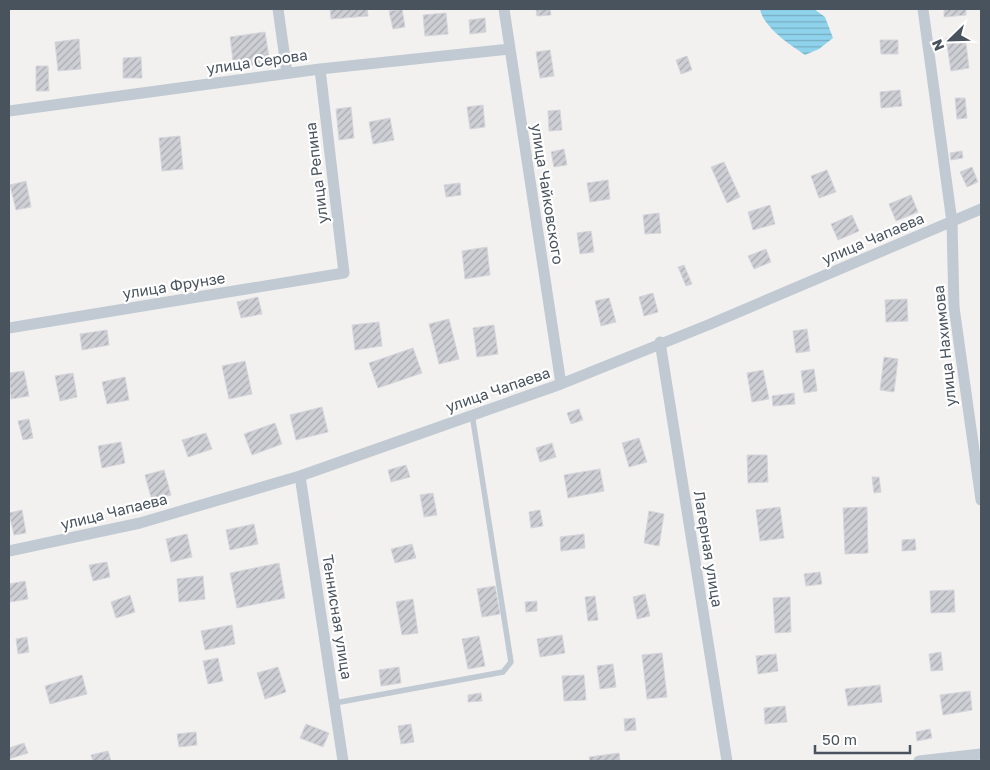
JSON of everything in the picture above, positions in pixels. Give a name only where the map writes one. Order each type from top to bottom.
[{"type":"street","points":[[278,9],[287,73]]},
{"type":"street","name":"улица Чайковского","points":[[504,9],[560,384]]},
{"type":"street","name":"улица Нахимова","points":[[923,9],[952,222],[954,307],[981,500]]},
{"type":"street","name":"улица Серова","points":[[9,111],[287,73],[510,49]]},
{"type":"street","name":"улица Репина","points":[[320,69],[344,273]]},
{"type":"street","name":"улица Чапаева","points":[[9,551],[140,523],[300,476],[560,384],[660,342],[717,321],[981,209]]},
{"type":"street","name":"улица Фрунзе","points":[[9,328],[344,273]]},
{"type":"street","name":"Лагерная улица","points":[[660,342],[727,761]]},
{"type":"street","name":"Теннисная улица","points":[[300,476],[344,761]]},
{"type":"street","points":[[919,761],[981,754]]},
{"type":"lane","points":[[335,704],[503,672],[511,662],[472,414]]},
{"type":"water","points":[[760,9],[814,9],[825,17],[833,38],[819,49],[805,55],[772,29],[762,16]]},
{"type":"building","points":[[330,9],[367,9],[368,16],[331,19]]},
{"type":"building","points":[[402,9],[405,27],[393,29],[389,11]]},
{"type":"building","points":[[536,9],[550,9],[551,15],[537,16]]},
{"type":"building","points":[[944,9],[966,9],[966,15],[944,17]]},
{"type":"building","points":[[446,13],[448,34],[425,36],[423,15]]},
{"type":"building","points":[[485,18],[486,32],[470,34],[469,20]]},
{"type":"building","points":[[265,32],[270,63],[234,68],[230,37]]},
{"type":"building","points":[[965,36],[969,68],[951,71],[946,38]]},
{"type":"building","points":[[79,39],[81,69],[58,71],[55,42]]},
{"type":"building","points":[[880,40],[898,40],[898,54],[881,54]]},
{"type":"building","points":[[550,50],[554,76],[540,78],[536,52]]},
{"type":"building","points":[[687,56],[692,70],[681,74],[676,60]]},
{"type":"building","points":[[141,57],[142,78],[123,78],[123,58]]},
{"type":"building","points":[[36,66],[48,66],[49,91],[36,91]]},
{"type":"building","points":[[900,90],[902,106],[881,108],[880,92]]},
{"type":"building","points":[[955,98],[965,98],[967,118],[957,119]]},
{"type":"building","points":[[483,105],[485,127],[470,129],[467,107]]},
{"type":"building","points":[[351,107],[354,138],[339,140],[336,109]]},
{"type":"building","points":[[560,110],[562,130],[549,131],[548,111]]},
{"type":"building","points":[[390,118],[394,140],[373,144],[369,122]]},
{"type":"building","points":[[180,136],[183,169],[162,171],[159,138]]},
{"type":"building","points":[[564,149],[567,165],[554,167],[551,152]]},
{"type":"building","points":[[962,151],[963,158],[951,160],[950,153]]},
{"type":"building","points":[[724,162],[740,197],[727,203],[711,167]]},
{"type":"building","points":[[972,167],[978,182],[967,187],[960,172]]},
{"type":"building","points":[[827,170],[836,192],[819,198],[811,176]]},
{"type":"building","points":[[608,180],[610,199],[590,202],[587,183]]},
{"type":"building","points":[[26,181],[31,207],[16,210],[10,185]]},
{"type":"building","points":[[460,183],[461,195],[446,197],[444,185]]},
{"type":"building","points":[[911,195],[918,212],[896,221],[889,204]]},
{"type":"building","points":[[770,205],[775,224],[753,230],[748,212]]},
{"type":"building","points":[[659,213],[661,233],[645,234],[643,215]]},
{"type":"building","points":[[852,215],[859,231],[838,240],[831,224]]},
{"type":"building","points":[[591,231],[594,252],[580,254],[577,233]]},
{"type":"building","points":[[487,247],[490,275],[465,279],[462,251]]},
{"type":"building","points":[[766,249],[771,262],[754,269],[748,256]]},
{"type":"building","points":[[684,265],[692,284],[686,286],[678,267]]},
{"type":"building","points":[[653,293],[658,312],[644,316],[639,297]]},
{"type":"building","points":[[258,297],[262,314],[241,318],[237,302]]},
{"type":"building","points":[[609,298],[616,322],[601,326],[595,301]]},
{"type":"building","points":[[907,299],[908,321],[886,322],[885,300]]},
{"type":"building","points":[[449,319],[459,359],[439,364],[429,324]]},
{"type":"building","points":[[379,322],[382,346],[355,350],[352,325]]},
{"type":"building","points":[[494,325],[498,354],[477,357],[473,328]]},
{"type":"building","points":[[807,329],[810,351],[796,353],[793,331]]},
{"type":"building","points":[[107,330],[109,345],[82,350],[80,334]]},
{"type":"building","points":[[413,348],[422,373],[378,388],[369,363]]},
{"type":"building","points":[[884,357],[898,359],[894,392],[880,390]]},
{"type":"building","points":[[245,361],[252,394],[229,399],[222,366]]},
{"type":"building","points":[[814,369],[817,391],[804,393],[801,371]]},
{"type":"building","points":[[763,370],[769,399],[752,402],[747,373]]},
{"type":"building","points":[[24,371],[29,396],[11,399],[9,373]]},
{"type":"building","points":[[73,373],[77,397],[60,401],[55,376]]},
{"type":"building","points":[[125,377],[129,400],[107,404],[102,382]]},
{"type":"building","points":[[794,393],[795,404],[773,406],[772,396]]},
{"type":"building","points":[[322,407],[328,432],[296,440],[290,415]]},
{"type":"building","points":[[579,409],[583,420],[571,424],[567,413]]},
{"type":"building","points":[[29,419],[33,438],[23,440],[18,421]]},
{"type":"building","points":[[275,423],[282,444],[252,455],[244,434]]},
{"type":"building","points":[[206,433],[212,449],[188,457],[182,440]]},
{"type":"building","points":[[639,438],[647,462],[629,467],[622,443]]},
{"type":"building","points":[[121,442],[125,463],[102,468],[98,446]]},
{"type":"building","points":[[552,443],[556,457],[540,462],[536,448]]},
{"type":"building","points":[[747,455],[767,455],[768,482],[748,483]]},
{"type":"building","points":[[406,465],[410,477],[391,482],[388,470]]},
{"type":"building","points":[[600,469],[604,491],[568,498],[564,475]]},
{"type":"building","points":[[164,470],[171,495],[152,501],[145,475]]},
{"type":"building","points":[[872,477],[879,477],[881,492],[874,493]]},
{"type":"building","points":[[433,493],[437,515],[424,517],[420,495]]},
{"type":"building","points":[[780,507],[784,538],[760,541],[756,510]]},
{"type":"building","points":[[867,507],[868,553],[845,554],[843,508]]},
{"type":"building","points":[[22,510],[26,533],[14,535],[9,513]]},
{"type":"building","points":[[540,510],[543,526],[531,528],[529,512]]},
{"type":"building","points":[[649,511],[664,514],[659,546],[644,543]]},
{"type":"building","points":[[254,524],[258,544],[230,550],[226,530]]},
{"type":"building","points":[[187,534],[192,557],[171,562],[166,539]]},
{"type":"building","points":[[584,534],[585,548],[561,551],[560,537]]},
{"type":"building","points":[[915,539],[916,550],[902,551],[902,540]]},
{"type":"building","points":[[412,544],[416,558],[395,563],[391,549]]},
{"type":"building","points":[[107,562],[110,577],[93,581],[89,565]]},
{"type":"building","points":[[279,563],[285,598],[237,608],[230,573]]},
{"type":"building","points":[[820,572],[822,584],[806,586],[804,574]]},
{"type":"building","points":[[203,576],[205,599],[179,602],[177,579]]},
{"type":"building","points":[[25,581],[28,599],[10,602],[9,584]]},
{"type":"building","points":[[495,586],[500,614],[482,617],[477,589]]},
{"type":"building","points":[[954,590],[955,612],[931,613],[930,591]]},
{"type":"building","points":[[645,594],[650,616],[637,619],[633,597]]},
{"type":"building","points":[[130,595],[135,612],[116,618],[111,602]]},
{"type":"building","points":[[595,596],[598,620],[588,621],[585,597]]},
{"type":"building","points":[[790,597],[791,632],[775,633],[773,598]]},
{"type":"building","points":[[413,599],[418,633],[402,635],[396,602]]},
{"type":"building","points":[[537,601],[537,611],[526,612],[525,602]]},
{"type":"building","points":[[232,625],[235,644],[205,650],[201,631]]},
{"type":"building","points":[[562,635],[565,653],[540,657],[537,639]]},
{"type":"building","points":[[479,636],[485,666],[468,669],[462,639]]},
{"type":"building","points":[[27,637],[29,652],[18,654],[16,639]]},
{"type":"building","points":[[941,652],[943,670],[931,671],[929,654]]},
{"type":"building","points":[[662,653],[667,697],[647,699],[642,655]]},
{"type":"building","points":[[776,654],[778,671],[758,674],[756,656]]},
{"type":"building","points":[[218,658],[223,681],[208,684],[203,661]]},
{"type":"building","points":[[613,664],[616,687],[600,689],[597,666]]},
{"type":"building","points":[[278,667],[286,692],[265,699],[257,673]]},
{"type":"building","points":[[399,667],[401,683],[381,686],[379,670]]},
{"type":"building","points":[[82,675],[87,694],[50,704],[45,686]]},
{"type":"building","points":[[584,675],[586,700],[564,701],[562,676]]},
{"type":"building","points":[[880,685],[882,702],[848,706],[845,689]]},
{"type":"building","points":[[970,691],[972,710],[943,715],[940,695]]},
{"type":"building","points":[[481,693],[482,701],[468,702],[468,695]]},
{"type":"building","points":[[785,706],[787,722],[765,724],[764,708]]},
{"type":"building","points":[[635,718],[636,730],[625,731],[624,719]]},
{"type":"building","points":[[306,724],[329,733],[323,747],[300,738]]},
{"type":"building","points":[[411,724],[414,742],[401,744],[398,726]]},
{"type":"building","points":[[930,729],[932,738],[917,741],[916,732]]},
{"type":"building","points":[[196,732],[197,745],[179,747],[177,734]]},
{"type":"building","points":[[24,743],[28,753],[9,759],[9,748]]},
{"type":"building","points":[[108,751],[111,761],[93,761],[91,755]]},
{"type":"building","points":[[619,753],[620,761],[590,761],[589,757]]}]
